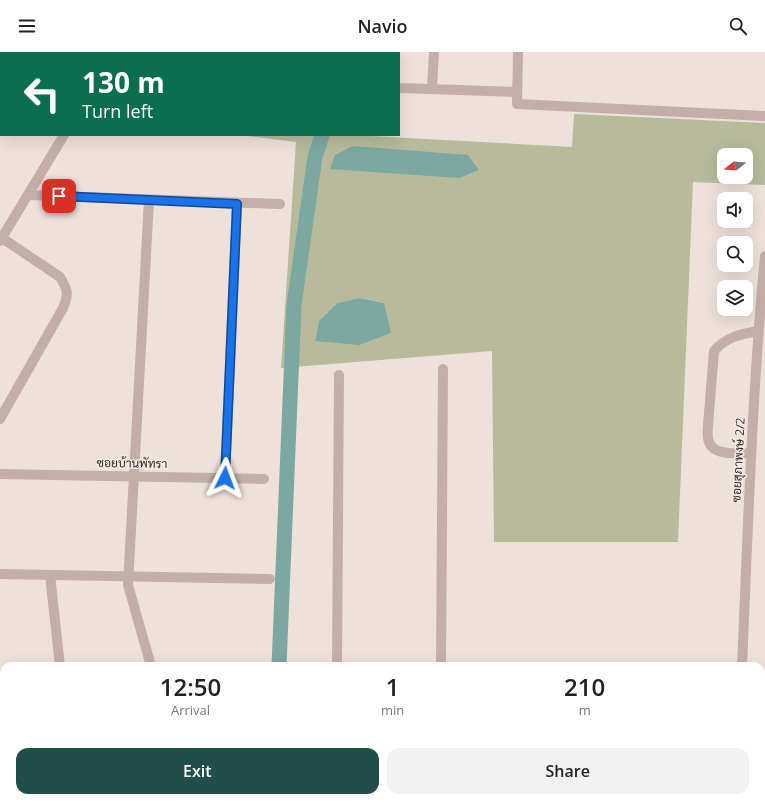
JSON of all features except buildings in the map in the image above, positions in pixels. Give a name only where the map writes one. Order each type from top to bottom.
[{"type":"street","points":[[432,89],[434,52]]},
{"type":"street","points":[[518,52],[517,104],[765,116]]},
{"type":"street","points":[[400,88],[517,92]]},
{"type":"street","points":[[0,419],[63,308],[67,298],[66,287],[60,278],[1,240],[63,136]]},
{"type":"street","points":[[28,195],[237,204],[280,204]]},
{"type":"street","points":[[149,200],[128,585],[150,662]]},
{"type":"street","points":[[225,478],[237,204]]},
{"type":"street","name":"ซอยสุภาพงษ์ 2/2","points":[[742,662],[751,453],[758,331],[765,256]]},
{"type":"street","points":[[751,453],[717,452],[710,445],[707,437],[714,351],[720,344],[729,338],[758,331]]},
{"type":"street","points":[[441,662],[443,369]]},
{"type":"street","points":[[337,662],[339,375]]},
{"type":"street","name":"ซอยบ้านพัทรา","points":[[0,474],[264,479]]},
{"type":"street","points":[[0,574],[270,579]]},
{"type":"street","points":[[50,575],[60,662]]},
{"type":"green space","points":[[574,114],[765,123],[765,185],[741,184],[753,184],[753,148],[717,148],[717,183],[693,182],[678,542],[494,542],[492,351],[281,368],[296,142],[248,136],[370,136],[572,147]],"holes":[[[361,298],[384,303],[315,341],[319,321],[337,303]]]},
{"type":"water","points":[[353,146],[468,155],[479,170],[459,178],[330,169],[335,155]]},
{"type":"water","points":[[360,298],[384,303],[391,333],[359,345],[315,341],[319,321],[337,303]]},
{"type":"waterway","points":[[279,662],[294,305],[315,157],[322,136]]},
{"type":"route","points":[[59,196],[237,204],[225,478]]}]
